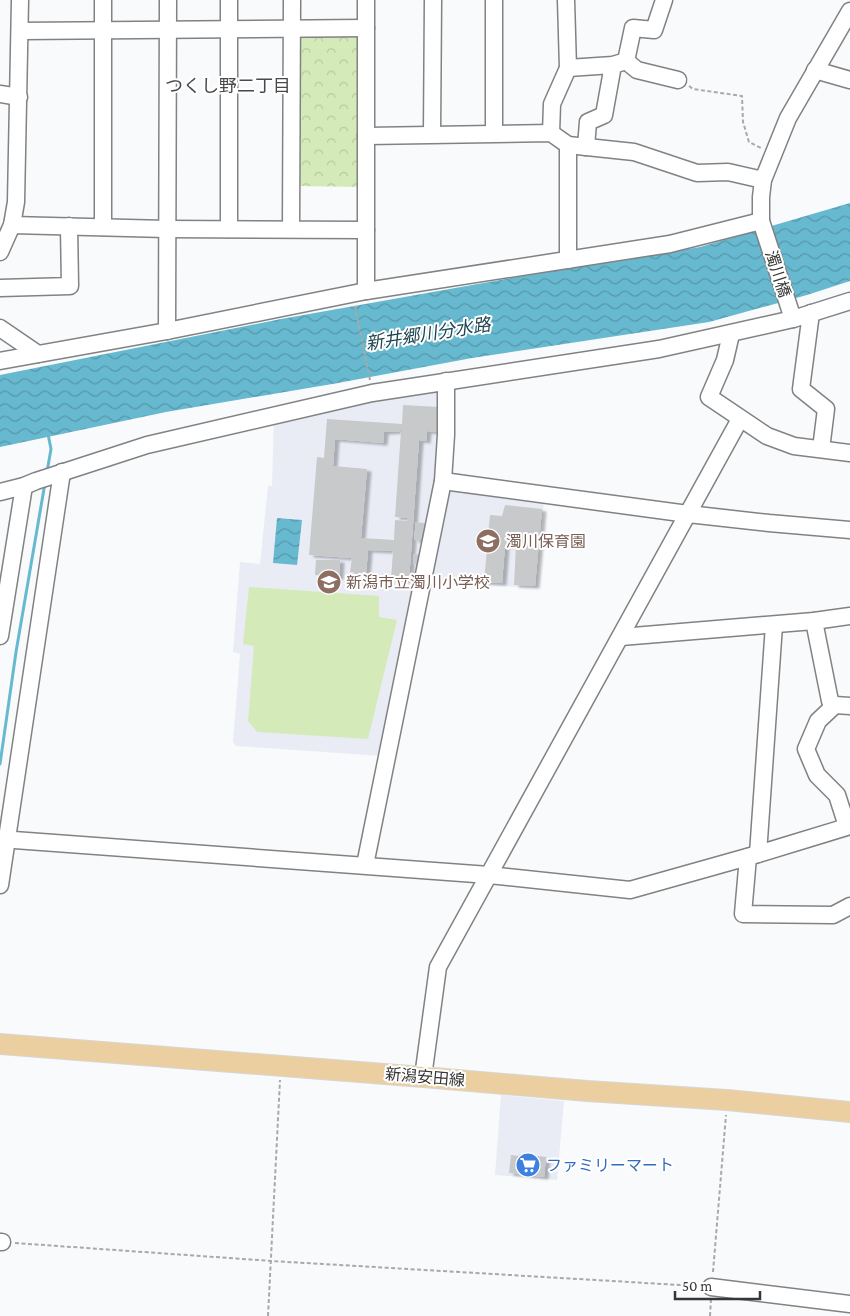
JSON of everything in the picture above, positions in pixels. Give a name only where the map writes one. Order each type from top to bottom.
[{"type":"main road","name":"新潟安田線","points":[[0,1044],[423,1076],[587,1091],[727,1100],[850,1112]]},
{"type":"street","points":[[1,248],[12,225],[8,201],[19,97],[20,0]]},
{"type":"street","points":[[103,0],[103,227]]},
{"type":"street","points":[[167,331],[168,0]]},
{"type":"street","points":[[229,0],[229,229]]},
{"type":"street","points":[[290,229],[292,0]]},
{"type":"street","points":[[366,0],[366,292]]},
{"type":"street","points":[[432,134],[433,0]]},
{"type":"street","points":[[494,0],[494,133]]},
{"type":"street","points":[[551,132],[552,104],[568,68],[566,0]]},
{"type":"street","points":[[586,147],[588,122],[604,115],[633,28],[654,30],[664,0]]},
{"type":"street","points":[[366,136],[551,132],[568,144],[634,152],[696,173],[728,172],[763,180],[788,118],[814,70],[850,11]]},
{"type":"street","points":[[20,31],[366,28]]},
{"type":"street","points":[[568,68],[620,63],[637,70],[678,80]]},
{"type":"street","points":[[814,70],[850,80]]},
{"type":"street","points":[[0,94],[19,97]]},
{"type":"street","points":[[568,144],[568,260]]},
{"type":"street","name":"濁川橋","points":[[763,180],[761,197],[762,225],[793,319]]},
{"type":"street","points":[[12,225],[366,230]]},
{"type":"street","points":[[0,361],[366,292],[670,244],[762,225]]},
{"type":"street","points":[[0,288],[70,286],[69,226]]},
{"type":"street","points":[[0,492],[24,486],[147,445],[372,393],[659,349],[793,319],[850,301]]},
{"type":"street","points":[[811,313],[801,389],[826,409],[821,449]]},
{"type":"street","points":[[0,328],[38,354]]},
{"type":"street","points":[[731,334],[725,360],[709,397],[767,436],[794,446],[850,453]]},
{"type":"street","points":[[365,865],[443,481],[446,435],[446,381]]},
{"type":"street","points":[[423,1076],[438,967],[740,419]]},
{"type":"street","points":[[0,885],[2,840],[62,472]]},
{"type":"street","points":[[443,481],[769,524],[850,530]]},
{"type":"street","points":[[0,636],[24,486]]},
{"type":"street","points":[[620,637],[814,621],[850,616]]},
{"type":"street","points":[[814,621],[830,701],[842,706]]},
{"type":"street","points":[[774,624],[753,855],[743,914],[833,914],[850,906]]},
{"type":"street","points":[[2,840],[365,865],[489,875],[630,890],[848,826],[837,795],[816,775],[806,749],[818,721],[842,706]]},
{"type":"street","points":[[711,1287],[850,1304]]},
{"type":"path","points":[[678,80],[693,89],[742,96],[742,122],[749,142],[775,154]]},
{"type":"path","points":[[356,310],[369,377]]},
{"type":"path","points":[[268,1316],[280,1066]]},
{"type":"path","points":[[1,1242],[272,1261],[711,1287],[727,1100]]},
{"type":"shaded area","name":"新潟市立濁川小学校","points":[[436,384],[443,389],[438,487],[383,756],[236,746],[233,742],[240,654],[233,652],[240,562],[260,564],[268,486],[272,486],[274,419]]},
{"type":"shaded area","name":"濁川保育園","points":[[447,488],[544,500],[537,588],[426,582]]},
{"type":"shaded area","points":[[501,1095],[564,1101],[557,1180],[495,1175]]},
{"type":"green space","points":[[361,33],[361,187],[296,186],[297,35]]},
{"type":"green space","points":[[249,587],[379,596],[379,617],[397,620],[368,739],[257,732],[248,721],[254,646],[243,644]]},
{"type":"water","name":"新井郷川分水路","points":[[850,203],[850,281],[807,295],[709,322],[472,358],[166,412],[0,447],[0,375],[281,319],[700,247]]},
{"type":"water","points":[[277,518],[302,520],[297,565],[273,563]]},
{"type":"building","points":[[403,405],[439,407],[437,432],[427,431],[426,441],[419,440],[409,580],[391,579],[393,551],[368,550],[366,574],[350,572],[352,558],[309,555],[317,457],[324,458],[327,419],[402,424]],"holes":[[[401,431],[395,517],[407,518],[407,521],[395,520],[394,540],[361,538],[367,469],[333,466],[335,439],[383,443],[384,432]]]},
{"type":"building","points":[[505,505],[542,509],[535,586],[514,585],[516,546],[505,545],[502,583],[484,582],[490,515],[502,516]]},
{"type":"building","points":[[416,522],[430,524],[427,540],[414,540]]},
{"type":"building","points":[[414,554],[423,555],[422,565],[413,564]]},
{"type":"building","points":[[316,560],[340,560],[339,577],[315,575]]},
{"type":"building","name":"ファミリーマート","points":[[520,1154],[546,1157],[544,1177],[509,1173],[511,1155],[519,1156]]},
{"type":"waterway","points":[[47,472],[51,449],[48,434]]},
{"type":"waterway","points":[[0,764],[16,652],[45,483]]},
{"type":"place","name":"濁川保育園","points":[[488,541]]},
{"type":"place","name":"新潟市立濁川小学校","points":[[329,582]]},
{"type":"place","name":"ファミリーマート","points":[[528,1165]]},
{"type":"district","name":"つくし野二丁目","points":[[228,86]]}]
